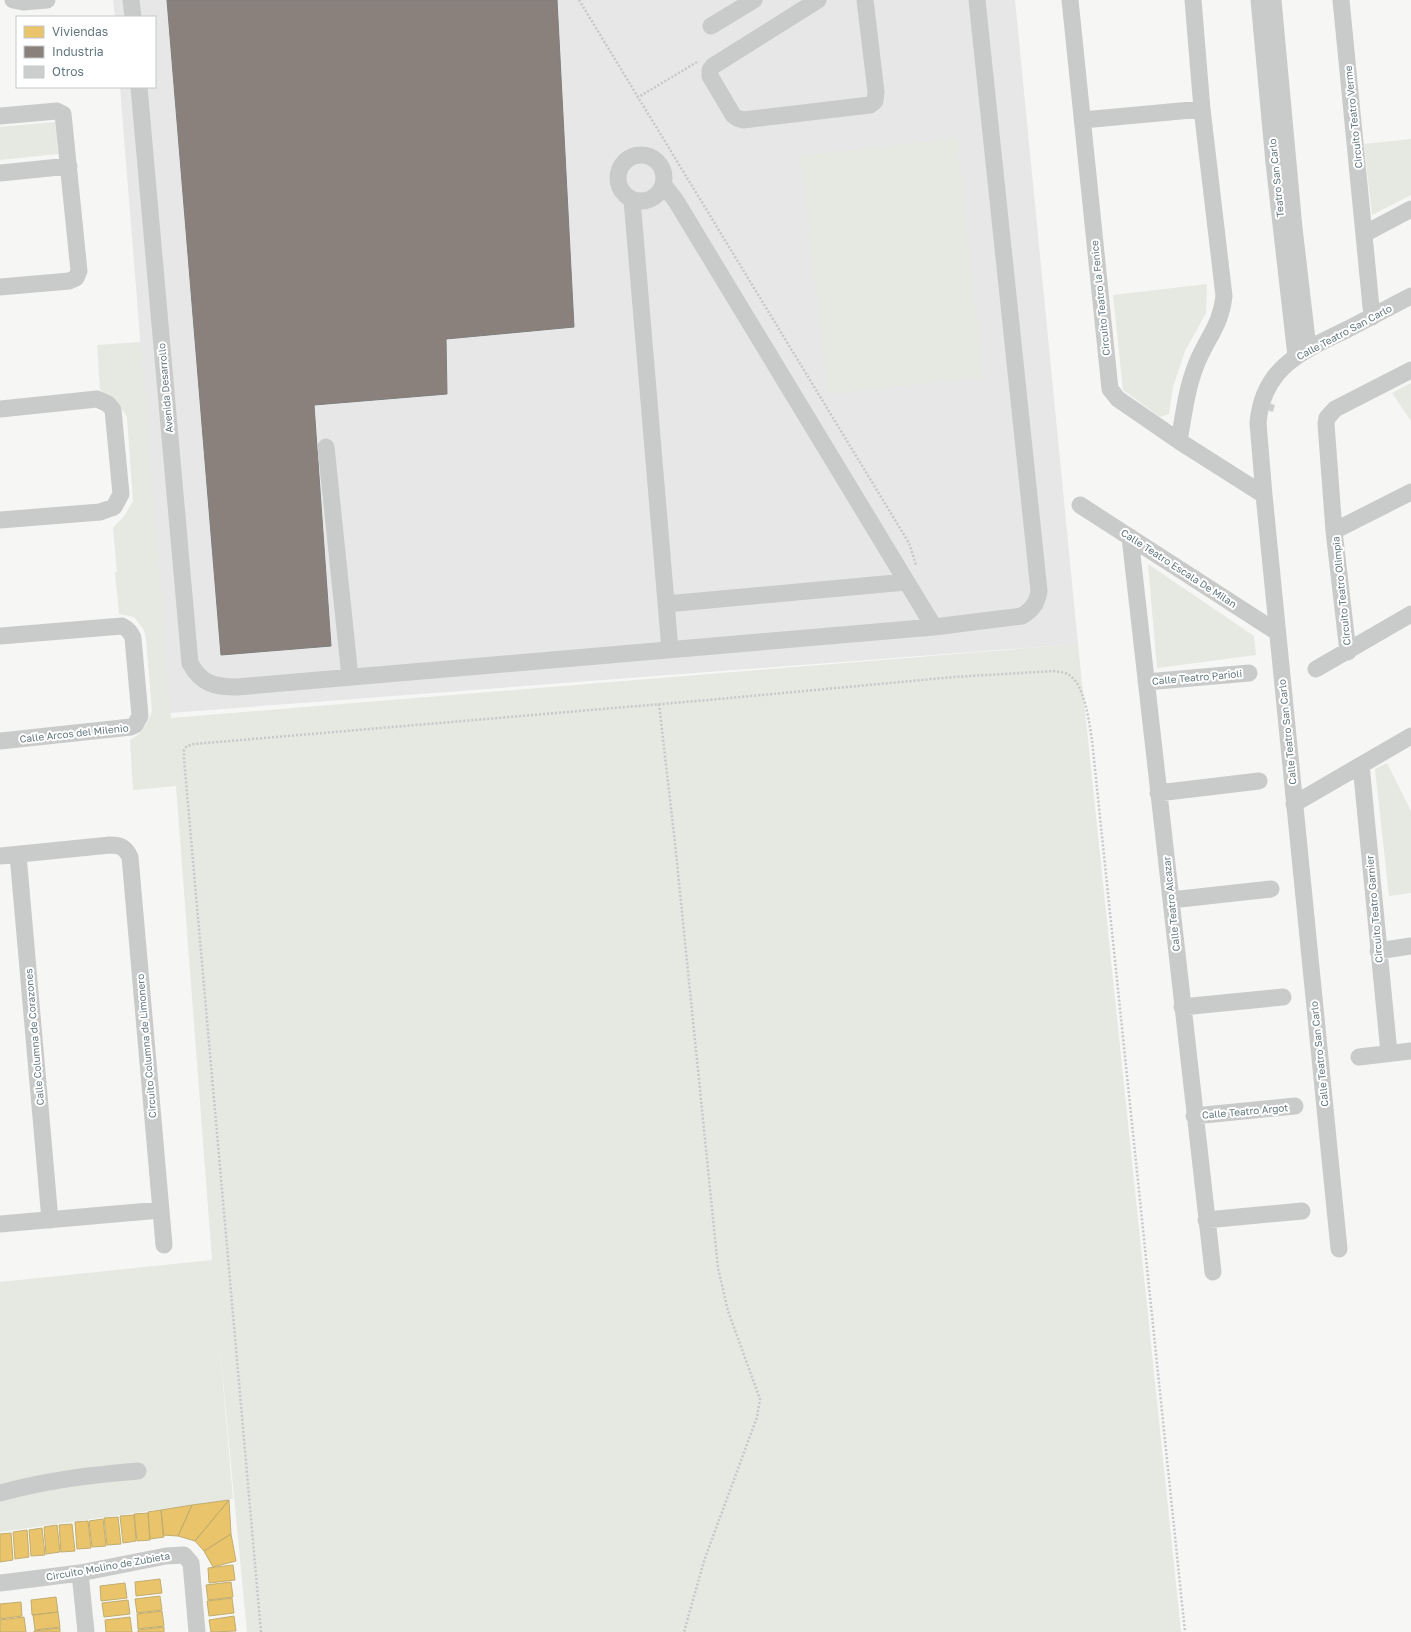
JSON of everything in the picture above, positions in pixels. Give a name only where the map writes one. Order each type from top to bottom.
[{"type":"street","points":[[0,1],[8,0]]},
{"type":"street","points":[[13,0],[23,2],[47,0]]},
{"type":"street","points":[[131,0],[133,16]]},
{"type":"street","points":[[711,26],[754,0]]},
{"type":"street","points":[[818,0],[713,66],[710,70],[710,76],[733,115],[737,118],[743,120],[870,105],[875,101],[876,92],[865,0]]},
{"type":"street","points":[[326,447],[350,677],[934,626],[1022,616],[1031,611],[1037,601],[1039,591],[977,0]]},
{"type":"street","name":"Circuito Teatro la Fenice","points":[[1070,0],[1110,389],[1118,399],[1179,441],[1264,495]]},
{"type":"street","points":[[1179,441],[1191,381],[1199,358],[1218,324],[1223,310],[1224,296],[1202,109],[1193,0]]},
{"type":"street","name":"Teatro San Carlo","points":[[1259,0],[1274,163],[1302,352]]},
{"type":"street","name":"Teatro San Carlo","points":[[1274,0],[1294,228],[1302,352]]},
{"type":"street","name":"Circuito Teatro Verme","points":[[1341,0],[1372,317]]},
{"type":"street","name":"Avenida Desarrollo","points":[[139,88],[190,663],[196,674],[206,682],[222,687],[237,688],[350,677]]},
{"type":"street","points":[[1083,120],[1202,109]]},
{"type":"street","points":[[0,116],[57,111],[62,112],[64,116],[78,275],[76,278],[69,281],[0,287]]},
{"type":"street","points":[[636,155],[651,157],[657,162],[663,172],[663,184],[660,191],[648,200],[632,200],[622,191],[618,184],[619,169],[629,158],[636,155]]},
{"type":"street","points":[[0,173],[69,166]]},
{"type":"street","points":[[663,184],[676,201],[934,626]]},
{"type":"street","points":[[632,200],[670,650]]},
{"type":"street","points":[[1364,234],[1411,209]]},
{"type":"street","name":"Calle Teatro San Carlo","points":[[1339,1249],[1277,632],[1258,423],[1262,397],[1277,374],[1302,352],[1411,296]]},
{"type":"street","name":"Circuito Teatro Olimpia","points":[[1348,652],[1334,531],[1326,424],[1327,418],[1336,409],[1411,370]]},
{"type":"street","points":[[0,409],[97,399],[104,401],[113,410],[121,494],[114,506],[100,512],[0,520]]},
{"type":"street","name":"Circuito Teatro Olimpia","points":[[1334,531],[1411,492]]},
{"type":"street","name":"Calle Teatro Escala De Milan","points":[[1080,505],[1277,632]]},
{"type":"street","name":"Calle Teatro Alcazar","points":[[1130,537],[1194,1116],[1213,1272]]},
{"type":"street","points":[[666,604],[906,582]]},
{"type":"street","name":"Circuito Teatro Olimpia","points":[[1316,669],[1348,652],[1411,614]]},
{"type":"street","name":"Calle Arcos del Milenio","points":[[0,636],[122,626],[127,628],[134,638],[140,716],[135,725],[131,727],[0,741]]},
{"type":"street","name":"Calle Teatro Parioli","points":[[1146,682],[1249,673]]},
{"type":"street","points":[[1294,804],[1411,736]]},
{"type":"street","name":"Circuito Teatro Garnier","points":[[1361,765],[1389,1053]]},
{"type":"street","points":[[1158,792],[1259,781]]},
{"type":"street","name":"Circuito Columna de Limonero","points":[[0,856],[117,845],[123,847],[130,857],[164,1245]]},
{"type":"street","name":"Calle Columna de Corazones","points":[[18,855],[50,1220]]},
{"type":"street","points":[[1171,900],[1272,889]]},
{"type":"street","points":[[1378,951],[1411,946]]},
{"type":"street","points":[[1182,1007],[1283,997]]},
{"type":"street","points":[[1359,1057],[1411,1051]]},
{"type":"street","name":"Calle Teatro Argot","points":[[1194,1116],[1295,1106]]},
{"type":"street","points":[[0,1224],[161,1210]]},
{"type":"street","points":[[1206,1220],[1302,1211]]},
{"type":"street","points":[[0,1493],[35,1483],[138,1471]]},
{"type":"street","name":"Circuito Molino de Zubieta","points":[[0,1583],[80,1572],[166,1556],[184,1555],[191,1563],[197,1632]]},
{"type":"street","points":[[80,1572],[86,1632]]},
{"type":"path","points":[[579,0],[909,543],[916,564],[906,582]]},
{"type":"path","points":[[261,1632],[184,750],[187,746],[194,744],[954,677],[1054,671],[1068,674],[1079,686],[1086,707],[1093,748],[1185,1632]]},
{"type":"path","points":[[659,704],[675,843],[718,1268],[728,1311],[760,1399],[757,1417],[704,1561],[684,1632]]},
{"type":"shaded area","points":[[113,0],[1015,0],[1078,644],[170,713],[120,88],[156,88],[156,16],[115,16]]},
{"type":"shaded area","points":[[55,122],[58,154],[0,160],[0,127]]},
{"type":"shaded area","points":[[957,138],[983,377],[828,394],[801,156]]},
{"type":"shaded area","points":[[1411,139],[1411,195],[1372,215],[1364,144]]},
{"type":"shaded area","points":[[1207,284],[1206,313],[1185,351],[1173,387],[1169,414],[1160,417],[1123,390],[1113,295]]},
{"type":"shaded area","points":[[141,342],[171,718],[1078,644],[1181,1632],[247,1632],[219,1339],[233,1499],[0,1532],[0,1282],[212,1260],[176,786],[133,790],[130,740],[138,735],[144,728],[152,711],[144,630],[134,617],[119,614],[115,573],[117,572],[113,528],[125,515],[133,501],[127,417],[117,401],[100,390],[97,345]]},
{"type":"shaded area","points":[[1411,383],[1411,421],[1392,393]]},
{"type":"shaded area","points":[[1148,564],[1254,636],[1256,655],[1157,668]]},
{"type":"shaded area","points":[[1387,763],[1411,811],[1411,893],[1389,896],[1375,769]]},
{"type":"building: Viviendas","points":[[229,1500],[231,1534],[204,1551],[195,1541]]},
{"type":"building: Viviendas","points":[[229,1500],[195,1541],[178,1536],[192,1505]]},
{"type":"building: Viviendas","points":[[192,1505],[178,1536],[163,1535],[161,1510]]},
{"type":"building: Viviendas","points":[[161,1510],[164,1537],[150,1539],[148,1512]]},
{"type":"building: Viviendas","points":[[148,1513],[150,1540],[137,1541],[134,1514]]},
{"type":"building: Viviendas","points":[[134,1515],[136,1541],[123,1543],[120,1516]]},
{"type":"building: Viviendas","points":[[118,1517],[121,1544],[107,1545],[104,1518]]},
{"type":"building: Viviendas","points":[[103,1519],[106,1546],[92,1547],[89,1521]]},
{"type":"building: Viviendas","points":[[88,1521],[91,1548],[77,1549],[75,1522]]},
{"type":"building: Viviendas","points":[[72,1524],[75,1551],[61,1552],[59,1525]]},
{"type":"building: Viviendas","points":[[57,1525],[60,1552],[46,1554],[44,1527]]},
{"type":"building: Viviendas","points":[[42,1528],[45,1555],[31,1556],[29,1530]]},
{"type":"building: Viviendas","points":[[27,1530],[29,1557],[15,1559],[13,1532]]},
{"type":"building: Viviendas","points":[[11,1533],[13,1560],[0,1562],[0,1534]]},
{"type":"building: Viviendas","points":[[231,1534],[236,1561],[213,1567],[204,1551]]},
{"type":"building: Viviendas","points":[[233,1565],[235,1580],[209,1583],[208,1568]]},
{"type":"building: Viviendas","points":[[160,1579],[162,1593],[136,1596],[135,1582]]},
{"type":"building: Viviendas","points":[[231,1582],[233,1597],[208,1600],[206,1585]]},
{"type":"building: Viviendas","points":[[125,1583],[127,1598],[101,1601],[100,1586]]},
{"type":"building: Viviendas","points":[[160,1596],[162,1610],[137,1613],[135,1599]]},
{"type":"building: Viviendas","points":[[56,1597],[58,1612],[32,1615],[31,1600]]},
{"type":"building: Viviendas","points":[[232,1598],[234,1613],[209,1616],[207,1601]]},
{"type":"building: Viviendas","points":[[128,1600],[130,1614],[104,1617],[102,1603]]},
{"type":"building: Viviendas","points":[[21,1602],[22,1616],[0,1619],[0,1604]]},
{"type":"building: Viviendas","points":[[162,1611],[164,1626],[138,1629],[137,1614]]},
{"type":"building: Viviendas","points":[[58,1612],[60,1627],[35,1630],[33,1615]]},
{"type":"building: Viviendas","points":[[234,1616],[236,1631],[211,1632],[209,1620]]},
{"type":"building: Viviendas","points":[[24,1617],[26,1632],[0,1632],[0,1620]]},
{"type":"building: Viviendas","points":[[130,1617],[132,1632],[106,1632],[105,1620]]},
{"type":"building: Viviendas","points":[[164,1627],[164,1632],[138,1632],[138,1630]]},
{"type":"building: Viviendas","points":[[60,1628],[60,1632],[34,1632],[34,1631]]},
{"type":"building: Industria","points":[[167,0],[557,0],[574,327],[446,339],[447,394],[314,405],[331,646],[221,655]]},
{"type":"building: Otros","points":[[1267,402],[1275,405],[1273,412],[1269,411]]}]
